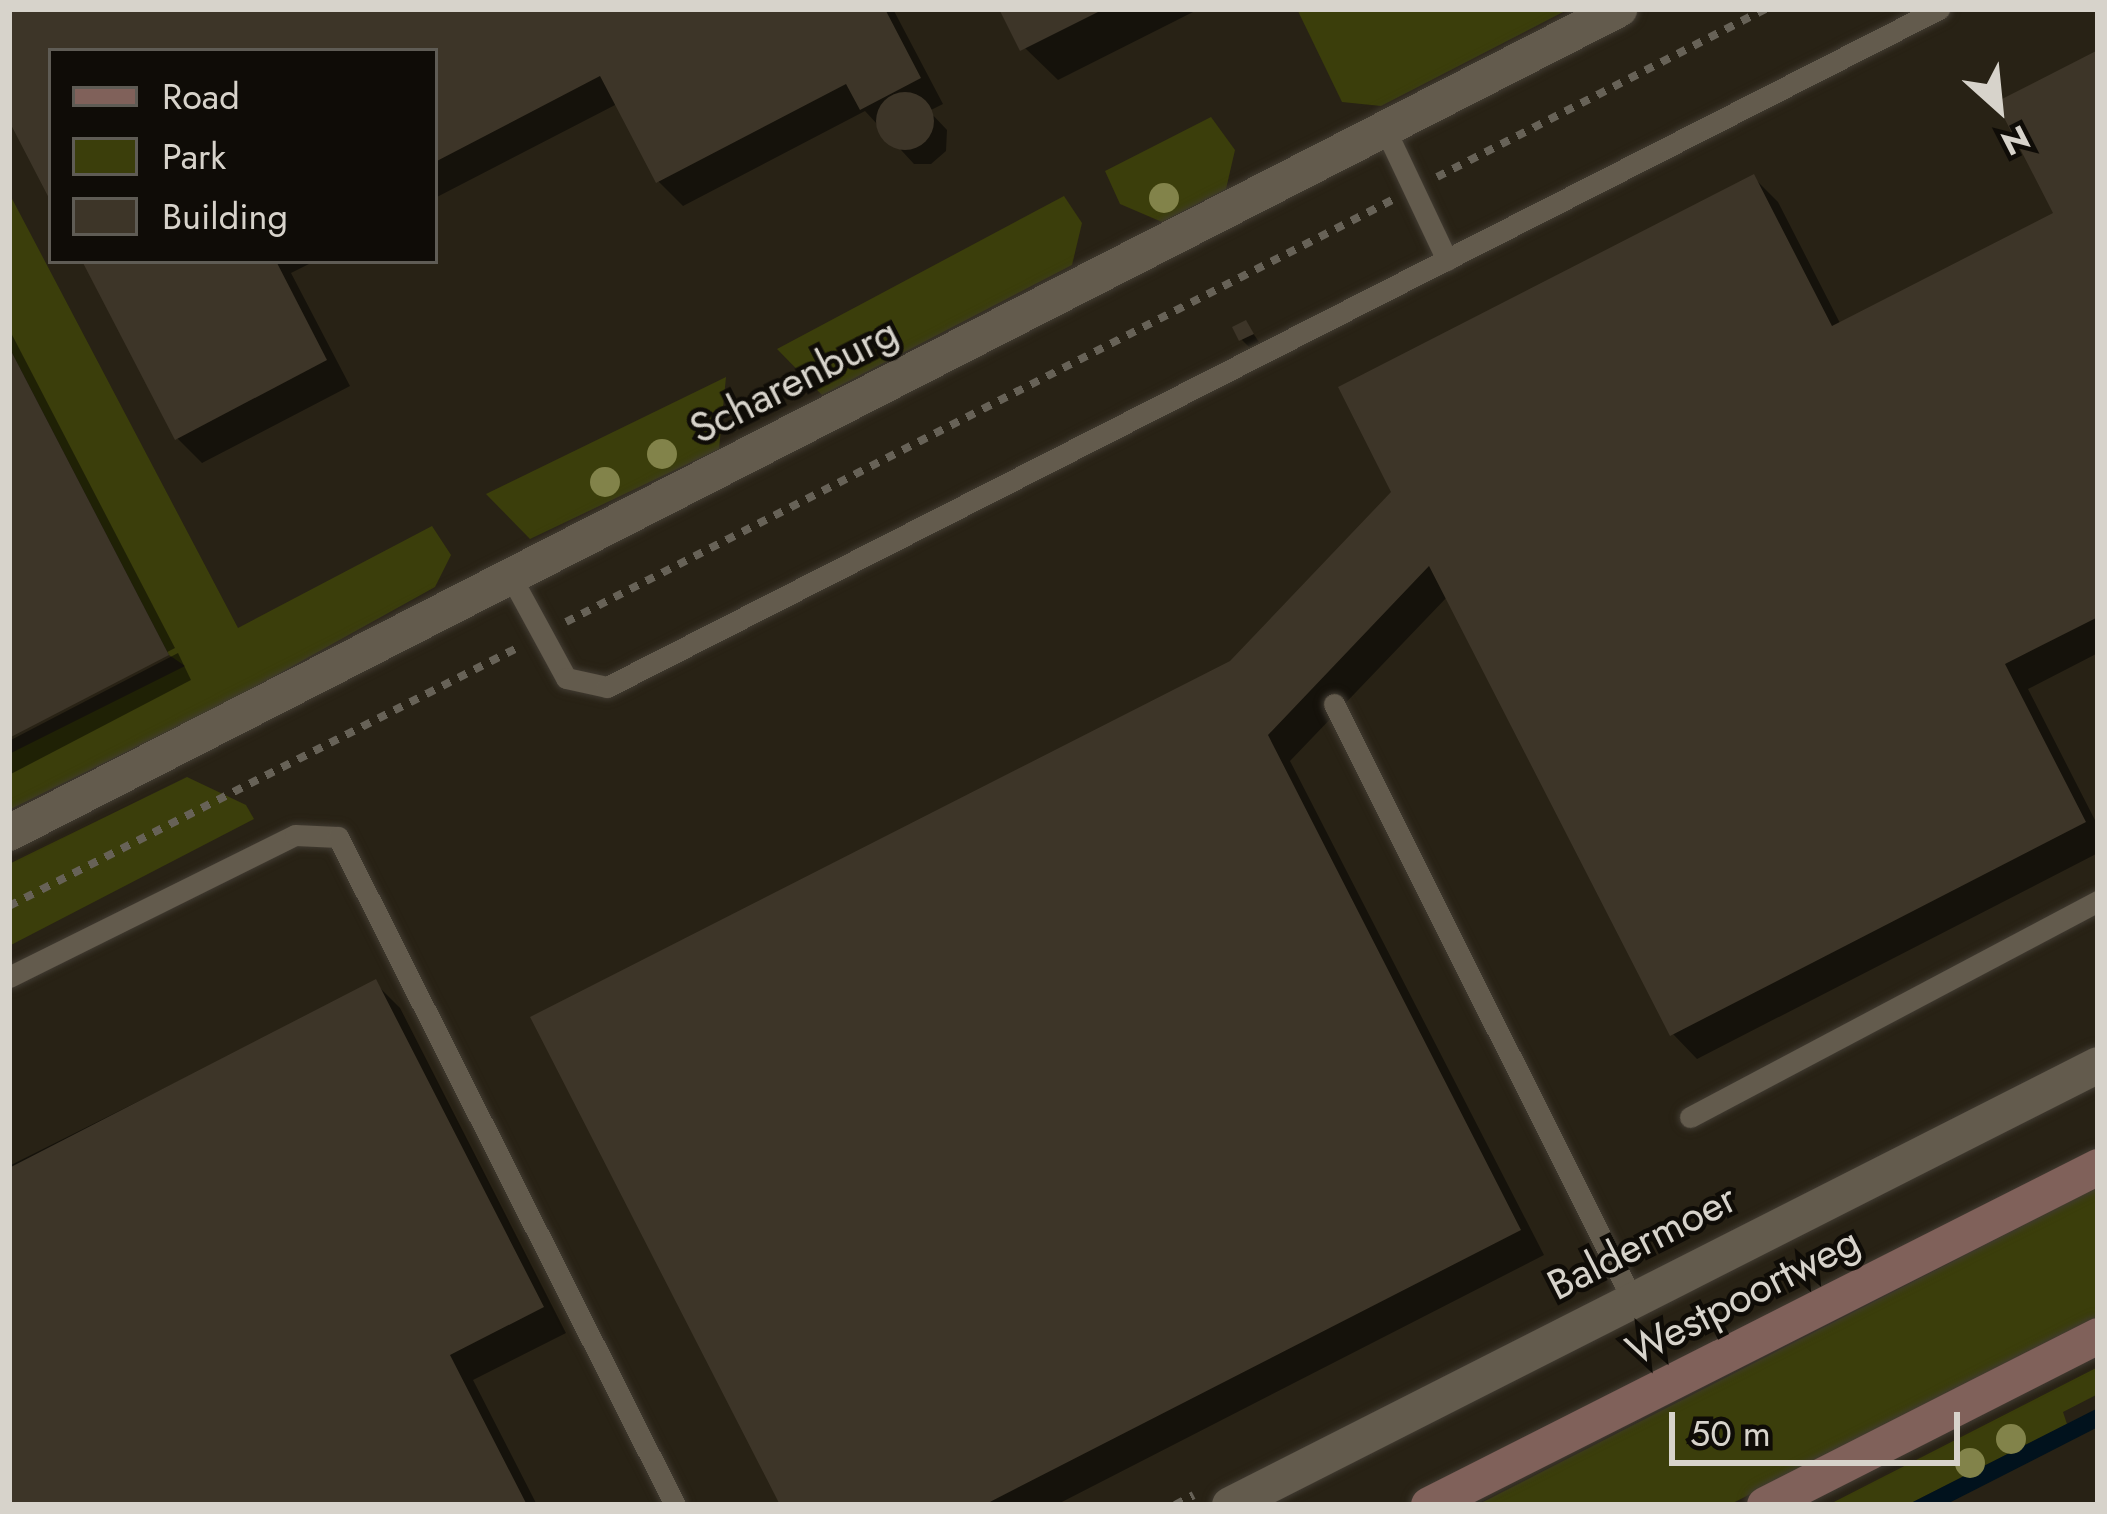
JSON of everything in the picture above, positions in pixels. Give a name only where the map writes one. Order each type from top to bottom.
[{"type":"main road","name":"Westpoortweg","points":[[1429,1505],[2098,1167]]},
{"type":"main road","points":[[1766,1505],[2098,1336]]},
{"type":"street","name":"Scharenburg","points":[[9,833],[1619,9]]},
{"type":"street","name":"Baldermoer","points":[[1229,1505],[2098,1065]]},
{"type":"lane","points":[[511,577],[566,678],[607,687],[1939,9]]},
{"type":"lane","points":[[1384,130],[1447,260]]},
{"type":"lane","points":[[1334,704],[1631,1298]]},
{"type":"lane","points":[[9,976],[295,835],[338,837],[675,1505]]},
{"type":"lane","points":[[1690,1117],[2098,901]]},
{"type":"path","points":[[9,906],[1765,9]]},
{"type":"green space","points":[[1297,9],[1569,9],[1381,106],[1342,102]]},
{"type":"green space","points":[[1211,117],[1235,150],[1226,189],[1162,222],[1120,204],[1105,171]]},
{"type":"green space","points":[[9,193],[238,628],[432,526],[451,555],[435,587],[235,698],[9,810],[9,754],[185,666],[169,655],[9,347]]},
{"type":"green space","points":[[1064,196],[1082,223],[1072,265],[822,395],[777,349]]},
{"type":"green space","points":[[726,377],[719,449],[530,539],[486,494]]},
{"type":"green space","points":[[187,777],[246,805],[254,819],[9,946],[9,864]]},
{"type":"green space","points":[[2098,1187],[2098,1316],[1729,1505],[1477,1505]]},
{"type":"green space","points":[[2098,1367],[2098,1394],[2063,1412],[2067,1424],[1907,1505],[1828,1505]]},
{"type":"water","points":[[2098,1408],[2098,1427],[1945,1505],[1907,1505]]},
{"type":"building","points":[[9,9],[885,9],[921,78],[860,110],[846,84],[656,183],[600,76],[438,160],[438,48],[48,48],[48,196],[9,121]]},
{"type":"building","points":[[999,9],[1104,9],[1020,51]]},
{"type":"building","points":[[2098,50],[2098,617],[2005,664],[2086,822],[1670,1036],[1429,566],[1268,735],[1521,1230],[984,1505],[780,1505],[530,1017],[1230,661],[1391,492],[1338,387],[1754,174],[1832,326],[2053,213],[1996,102]]},
{"type":"building","points":[[905,92],[926,100],[934,121],[926,142],[905,150],[884,142],[876,121],[884,100]]},
{"type":"building","points":[[84,264],[278,264],[327,360],[175,440]]},
{"type":"building","points":[[1246,320],[1254,334],[1239,341],[1232,327]]},
{"type":"building","points":[[9,347],[169,655],[9,738]]},
{"type":"building","points":[[376,979],[544,1307],[450,1355],[527,1505],[9,1505],[9,1168]]}]
